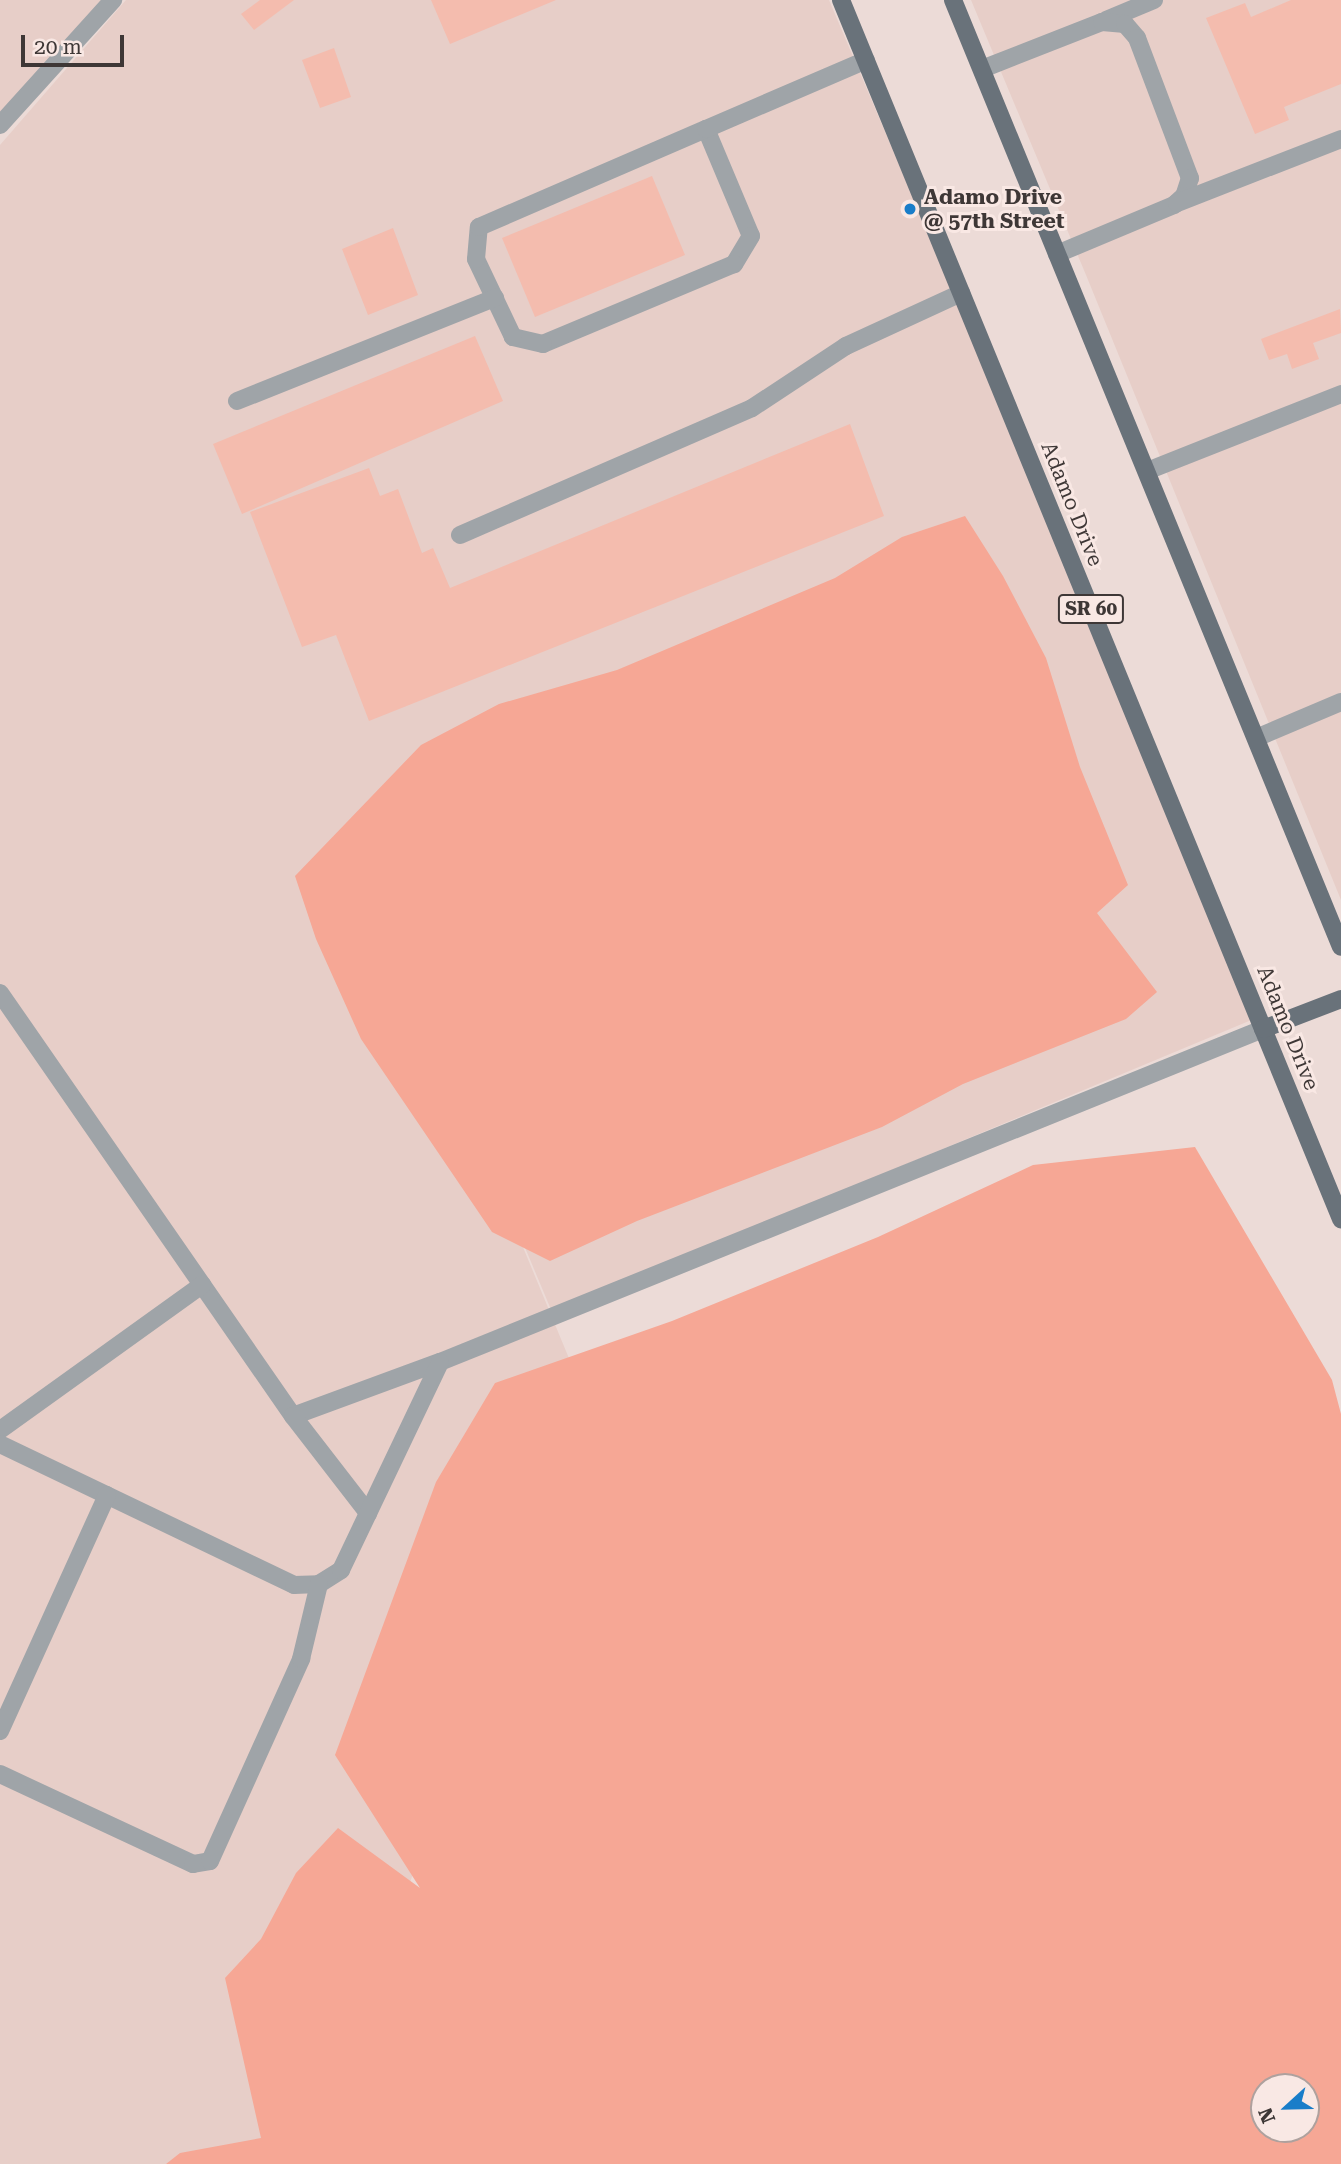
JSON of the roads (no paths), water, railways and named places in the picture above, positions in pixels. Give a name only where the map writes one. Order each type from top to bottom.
[{"type":"main road","name":"Adamo Drive","points":[[841,0],[1341,1219]]},
{"type":"main road","points":[[953,0],[1341,947]]},
{"type":"main road","points":[[1263,1029],[1341,999]]},
{"type":"street","points":[[0,125],[113,0]]},
{"type":"street","points":[[982,69],[1154,0]]},
{"type":"street","points":[[1102,22],[1125,24],[1137,38],[1190,178],[1184,196],[1174,205]]},
{"type":"street","points":[[706,129],[751,236],[734,264],[543,344],[513,337],[476,259],[479,228],[706,129],[866,60]]},
{"type":"street","points":[[1058,254],[1341,139]]},
{"type":"street","points":[[460,535],[752,408],[846,346],[961,293]]},
{"type":"street","points":[[236,401],[495,298]]},
{"type":"street","points":[[1147,471],[1341,394]]},
{"type":"street","points":[[1256,738],[1341,702]]},
{"type":"street","points":[[0,993],[293,1416],[368,1513]]},
{"type":"street","points":[[293,1416],[440,1363],[1263,1029]]},
{"type":"street","points":[[0,1430],[202,1285]]},
{"type":"street","points":[[0,1444],[294,1585],[319,1584],[341,1570],[440,1363]]},
{"type":"street","points":[[0,1731],[107,1495]]},
{"type":"street","points":[[0,1774],[193,1864],[210,1861],[301,1659],[319,1584]]},
{"type":"place","name":"Adamo Drive @ 57th Street","points":[[910,209]]}]
